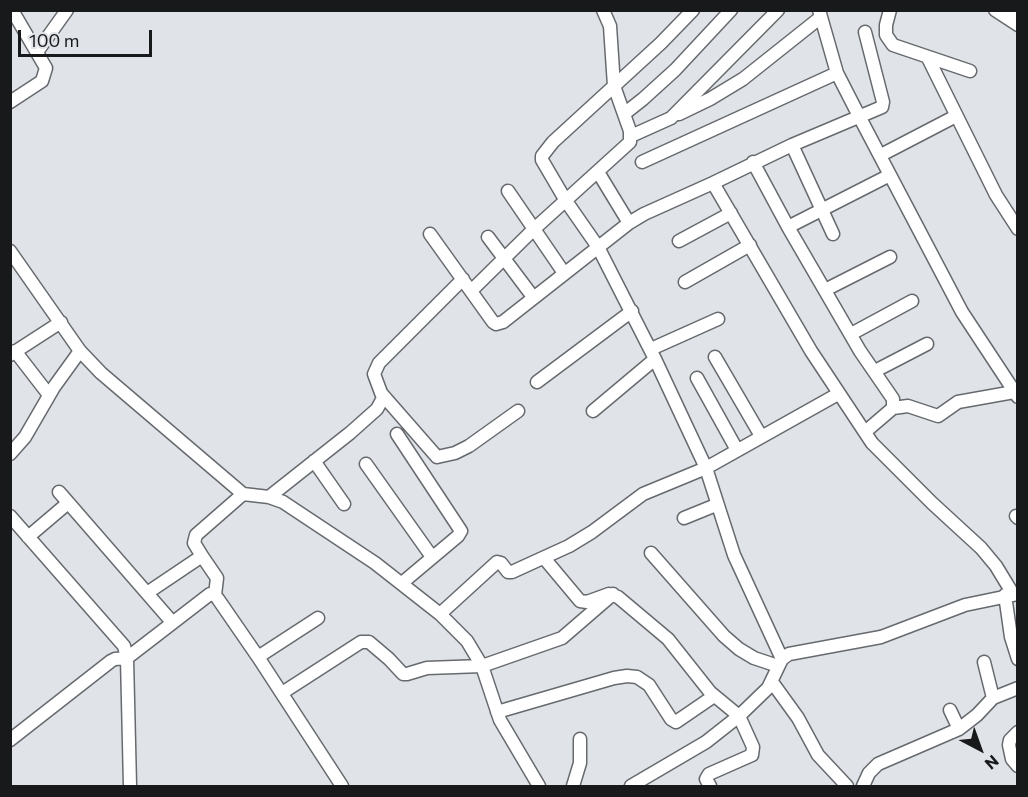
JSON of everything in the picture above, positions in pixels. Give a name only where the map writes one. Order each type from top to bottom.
[{"type":"street","points":[[10,102],[42,81],[46,68],[12,10]]},
{"type":"street","points":[[37,52],[67,10]]},
{"type":"street","points":[[693,10],[553,142],[542,156],[543,165],[598,247],[653,354],[706,468],[716,505],[734,555],[780,663]]},
{"type":"street","points":[[624,114],[675,70],[731,10]]},
{"type":"street","points":[[670,118],[778,10]]},
{"type":"street","points":[[890,10],[886,35],[898,48],[970,71]]},
{"type":"street","points":[[995,10],[1017,25]]},
{"type":"street","points":[[1013,10],[1017,14]]},
{"type":"street","points":[[607,12],[614,86],[631,136]]},
{"type":"street","points":[[472,291],[533,230],[627,145],[631,136],[711,99],[743,79],[820,14],[837,73],[859,116],[962,312],[1016,394],[958,402],[938,416],[908,406],[893,408],[864,432]]},
{"type":"street","points":[[430,234],[496,324],[503,322],[629,223],[753,162],[884,105],[865,32]]},
{"type":"street","points":[[928,58],[996,195],[1017,228]]},
{"type":"street","points":[[642,162],[837,73]]},
{"type":"street","points":[[881,155],[956,116]]},
{"type":"street","points":[[792,145],[833,234]]},
{"type":"street","points":[[753,162],[825,290],[893,399],[893,408]]},
{"type":"street","points":[[598,172],[629,223]]},
{"type":"street","points":[[788,227],[890,175]]},
{"type":"street","points":[[713,183],[811,351],[864,432],[883,454],[988,556],[1012,594],[1011,637],[1017,659]]},
{"type":"street","points":[[508,191],[564,273]]},
{"type":"street","points":[[679,242],[731,213]]},
{"type":"street","points":[[488,237],[533,297]]},
{"type":"street","points":[[685,282],[750,245]]},
{"type":"street","points":[[10,251],[80,351],[101,373],[243,494],[269,497],[283,502],[402,582],[468,641],[482,666],[497,712],[538,786]]},
{"type":"street","points":[[825,290],[890,257]]},
{"type":"street","points":[[269,497],[377,409],[383,398],[374,374],[379,363],[463,279]]},
{"type":"street","points":[[851,334],[912,301]]},
{"type":"street","points":[[537,382],[632,312]]},
{"type":"street","points":[[593,411],[653,354],[718,319]]},
{"type":"street","points":[[49,395],[13,353],[61,322]]},
{"type":"street","points":[[875,371],[927,344]]},
{"type":"street","points":[[10,453],[25,437],[49,395],[80,351]]},
{"type":"street","points":[[715,357],[761,436]]},
{"type":"street","points":[[697,378],[737,450]]},
{"type":"street","points":[[381,393],[437,457],[469,446],[518,411]]},
{"type":"street","points":[[440,614],[497,562],[511,573],[579,541],[643,494],[706,468],[838,394]]},
{"type":"street","points":[[397,434],[461,531],[458,536],[402,582]]},
{"type":"street","points":[[314,461],[344,504]]},
{"type":"street","points":[[366,464],[432,557]]},
{"type":"street","points":[[59,492],[172,622]]},
{"type":"street","points":[[243,494],[196,535],[194,543],[217,578],[215,595],[342,786]]},
{"type":"street","points":[[28,537],[68,502]]},
{"type":"street","points":[[684,518],[716,505]]},
{"type":"street","points":[[10,516],[124,646],[127,658],[130,786]]},
{"type":"street","points":[[651,553],[724,636],[739,649],[754,658],[780,663]]},
{"type":"street","points":[[147,593],[202,556]]},
{"type":"street","points":[[544,558],[580,601],[587,602],[606,594],[613,594],[668,639],[714,696],[739,716],[753,747],[752,755],[709,774],[706,778],[710,786]]},
{"type":"street","points":[[10,740],[111,661],[127,658],[210,594],[215,595]]},
{"type":"street","points":[[282,693],[361,642],[369,642],[402,674],[427,668],[482,666],[562,638],[613,594]]},
{"type":"street","points":[[631,786],[706,742],[739,716],[772,682],[780,663],[789,654],[881,637],[965,605],[1012,594]]},
{"type":"street","points":[[258,657],[318,618]]},
{"type":"street","points":[[984,663],[993,698]]},
{"type":"street","points":[[497,712],[627,676],[637,677],[649,685],[671,719],[676,722],[714,696]]},
{"type":"street","points":[[772,682],[798,718],[818,756],[847,786]]},
{"type":"street","points":[[863,786],[869,773],[878,764],[959,729],[977,716],[993,698],[1017,688]]},
{"type":"street","points":[[950,710],[959,729]]},
{"type":"street","points":[[1017,732],[1010,740],[1010,745],[1012,759],[1017,766]]},
{"type":"street","points":[[573,786],[580,763],[580,738]]}]
